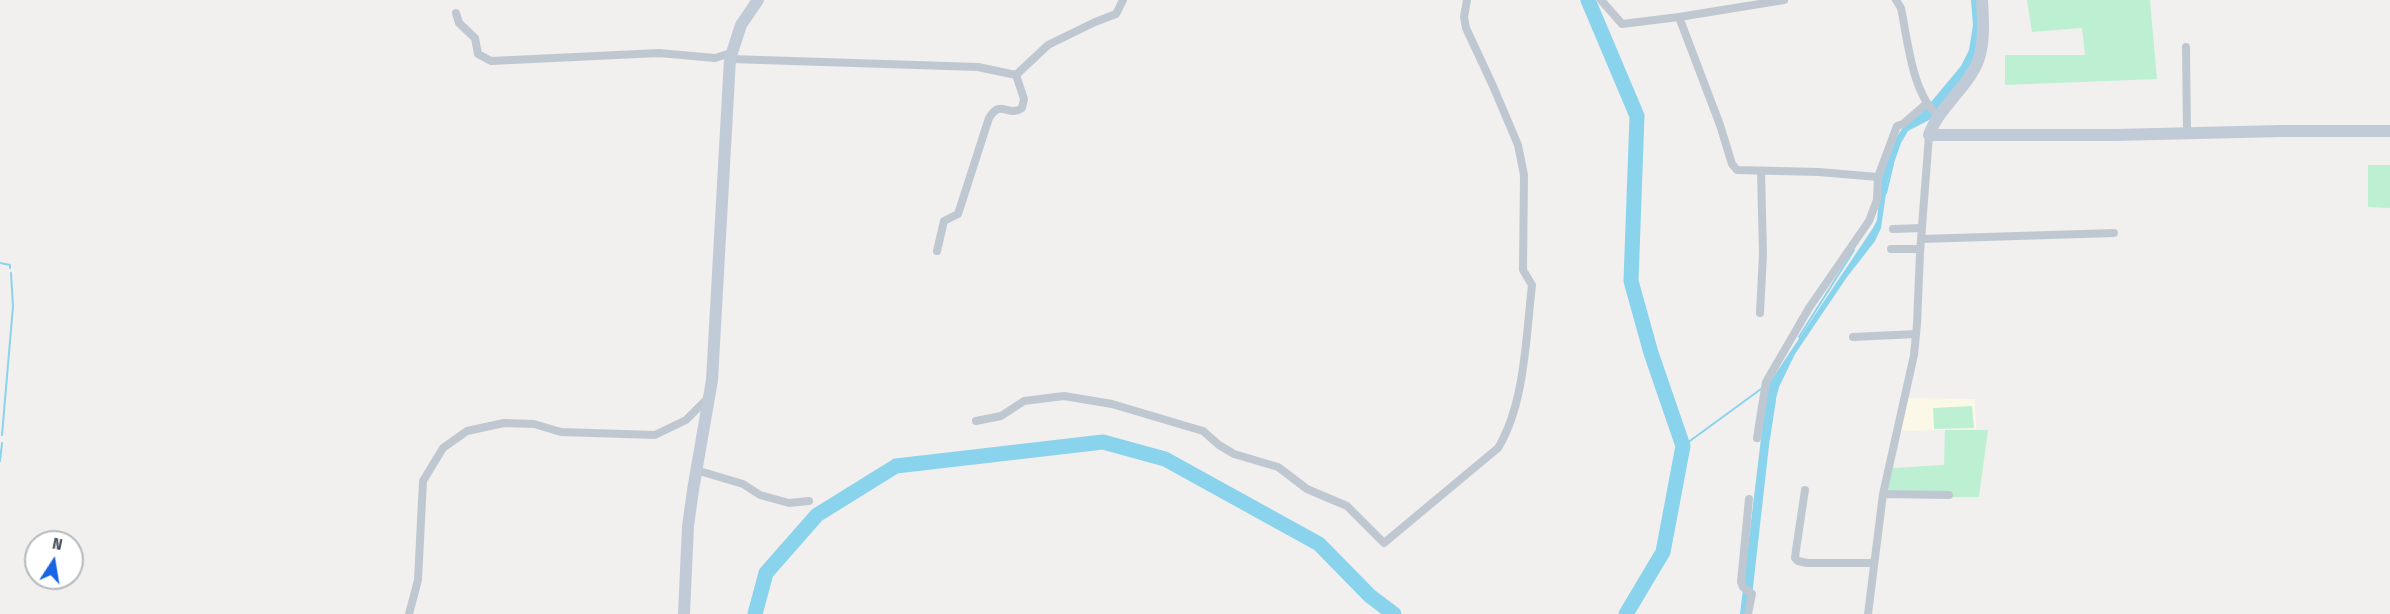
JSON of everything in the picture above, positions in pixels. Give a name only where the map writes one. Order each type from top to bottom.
[{"type":"street","points":[[684,614],[688,526],[709,398],[716,319],[730,56],[741,25],[758,0]]},
{"type":"street","points":[[1016,75],[1048,45],[1116,14],[1123,0]]},
{"type":"street","points":[[976,421],[1001,416],[1024,401],[1064,396],[1112,404],[1203,430],[1219,445],[1234,454],[1278,467],[1307,489],[1347,506],[1384,543],[1498,448],[1507,434],[1514,409],[1532,285],[1523,270],[1524,175],[1518,145],[1466,28],[1464,16],[1467,0]]},
{"type":"street","points":[[1601,0],[1622,24],[1784,0]]},
{"type":"street","points":[[1896,0],[1901,8],[1920,90],[1926,104],[1937,115]]},
{"type":"street","points":[[1868,614],[1883,494],[1914,355],[1929,135],[1937,115],[1978,61],[1983,32],[1982,0]]},
{"type":"street","points":[[456,13],[459,23],[475,38],[478,54],[485,60],[491,61],[583,58],[659,52],[715,58],[730,56],[978,67],[1016,75]]},
{"type":"street","points":[[1679,17],[1720,125],[1732,164],[1737,170],[1819,172],[1878,177]]},
{"type":"street","points":[[2186,47],[2187,133]]},
{"type":"street","points":[[937,251],[944,221],[958,214],[989,118],[995,109],[1000,108],[1013,112],[1022,108],[1024,99],[1016,75]]},
{"type":"street","points":[[1757,438],[1766,382],[1815,299],[1869,220],[1877,200],[1878,177],[1897,126],[1903,124],[1926,104]]},
{"type":"street","points":[[1929,135],[2390,131]]},
{"type":"street","points":[[1761,171],[1763,254],[1761,312]]},
{"type":"street","points":[[1893,229],[1922,228]]},
{"type":"street","points":[[1891,249],[1921,244],[2114,233]]},
{"type":"street","points":[[1853,337],[1916,334]]},
{"type":"street","points":[[409,614],[418,580],[423,481],[443,448],[467,431],[504,423],[534,424],[561,432],[655,435],[686,420],[709,398]]},
{"type":"street","points":[[696,470],[743,484],[760,495],[789,504],[809,501]]},
{"type":"street","points":[[1805,490],[1795,558],[1807,563],[1874,563]]},
{"type":"street","points":[[1883,494],[1949,495]]},
{"type":"street","points":[[1748,614],[1752,594],[1741,582],[1749,499]]},
{"type":"shaded area","points":[[1907,398],[1975,399],[1976,429],[1900,431]]},
{"type":"green space","points":[[2027,0],[2150,0],[2157,79],[2005,85],[2005,55],[2085,55],[2082,28],[2032,32]]},
{"type":"green space","points":[[2368,165],[2390,165],[2390,208],[2368,207]]},
{"type":"green space","points":[[1972,406],[1974,428],[1934,429],[1933,408]]},
{"type":"green space","points":[[1945,430],[1988,430],[1979,497],[1886,498],[1892,468],[1944,465]]},
{"type":"water","points":[[1971,0],[1979,0],[1980,18],[1974,61],[1939,111],[1929,120],[1908,131],[1901,143],[1888,180],[1881,228],[1875,241],[1847,277],[1795,354],[1779,387],[1773,410],[1750,614],[1740,614],[1765,405],[1770,382],[1873,228],[1877,220],[1881,180],[1894,141],[1902,129],[1926,108],[1961,66],[1969,50],[1973,25]]},
{"type":"waterway","points":[[1588,0],[1637,116],[1631,281],[1651,353],[1683,446],[1663,552],[1626,614]]},
{"type":"waterway","points":[[1886,193],[1893,164]]},
{"type":"waterway","points":[[1799,337],[1854,250]]},
{"type":"waterway","points":[[0,263],[10,265],[10,268]]},
{"type":"waterway","points":[[2,435],[13,306],[11,273]]},
{"type":"waterway","points":[[1683,446],[1761,389]]},
{"type":"waterway","points":[[1769,439],[1775,400]]},
{"type":"waterway","points":[[755,614],[766,573],[817,515],[896,466],[1103,442],[1165,459],[1319,544],[1370,596],[1394,614]]},
{"type":"waterway","points":[[0,461],[2,443]]}]
